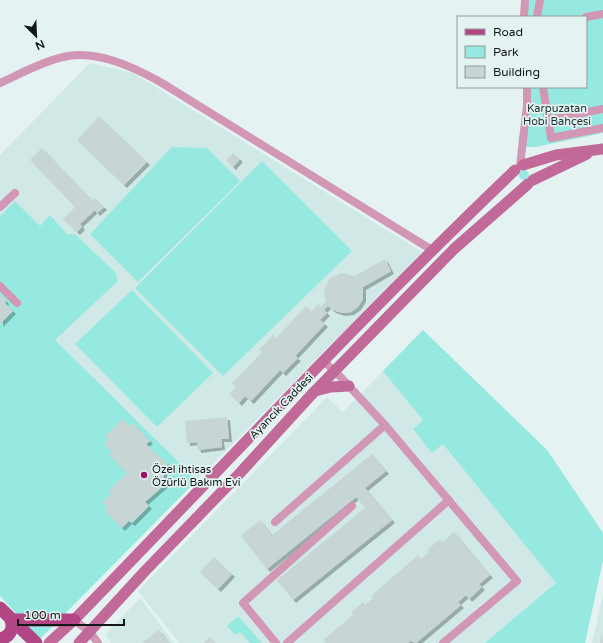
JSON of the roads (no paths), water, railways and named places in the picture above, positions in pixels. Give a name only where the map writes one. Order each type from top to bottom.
[{"type":"main road","points":[[0,608],[36,643]]},
{"type":"main road","points":[[12,620],[74,620]]},
{"type":"main road","points":[[0,639],[7,636],[11,631],[12,620]]},
{"type":"street","points":[[524,16],[526,0]]},
{"type":"street","points":[[537,16],[540,0]]},
{"type":"street","points":[[587,17],[603,14]]},
{"type":"street","points":[[0,83],[55,59],[72,56],[98,58],[128,66],[162,83],[432,250]]},
{"type":"street","points":[[519,167],[529,166],[533,171],[531,182],[522,185],[517,182],[514,176],[519,167],[527,88]]},
{"type":"street","points":[[543,88],[551,138],[603,128]]},
{"type":"street","points":[[548,120],[603,110]]},
{"type":"street","name":"Ayancık Caddesi","points":[[48,643],[74,620],[324,362],[376,306],[519,167],[556,155],[601,150]]},
{"type":"street","name":"Ayancık Caddesi","points":[[79,643],[240,473],[315,391],[454,249],[531,182],[569,162],[601,150]]},
{"type":"street","points":[[0,207],[15,193]]},
{"type":"street","points":[[0,286],[17,303]]},
{"type":"street","points":[[324,362],[335,371],[385,425],[517,581],[443,643]]},
{"type":"street","points":[[315,391],[331,387],[349,386]]},
{"type":"street","points":[[275,522],[385,425]]},
{"type":"street","points":[[287,643],[448,500]]},
{"type":"street","points":[[276,643],[243,603],[352,506]]},
{"type":"street","points":[[74,620],[89,631],[98,643]]},
{"type":"place","name":"Özel ihtisas Özürlü Bakım Evi","points":[[144,475]]},
{"type":"park label","name":"Karpuzatan Hobi Bahçesi","points":[[557,114]]}]
